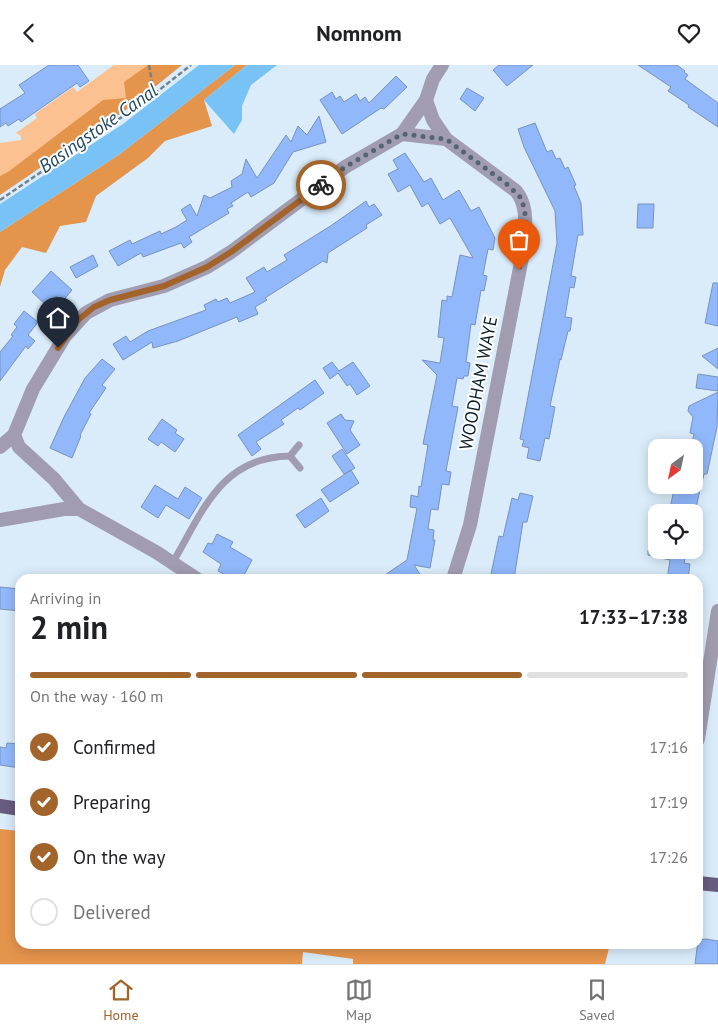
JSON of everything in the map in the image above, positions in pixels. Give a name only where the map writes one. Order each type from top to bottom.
[{"type":"main road","points":[[0,806],[15,808]]},
{"type":"main road","points":[[703,884],[718,885]]},
{"type":"street","points":[[0,447],[14,435],[26,405],[45,368],[65,336],[86,313],[110,300],[164,286],[207,267],[231,252],[345,167],[402,134],[426,100],[442,65]]},
{"type":"street","points":[[426,100],[433,120],[446,139]]},
{"type":"street","points":[[402,134],[446,139]]},
{"type":"street","name":"WOODHAM WAYE","points":[[446,139],[516,191],[523,203],[526,219],[525,242],[471,520],[455,574]]},
{"type":"street","points":[[14,435],[19,447],[54,479],[79,509],[173,562],[190,574]]},
{"type":"street","points":[[0,520],[64,509],[79,509]]},
{"type":"street","points":[[703,707],[718,611]]},
{"type":"lane","points":[[173,562],[217,488],[233,474],[256,462],[274,457],[290,456],[299,445]]},
{"type":"lane","points":[[290,456],[300,468]]},
{"type":"path","points":[[149,65],[154,94]]},
{"type":"path","points":[[0,200],[154,94],[191,65]]},
{"type":"shaded area","points":[[114,65],[182,65],[0,195],[0,143],[21,140],[21,136],[16,133],[37,118],[35,114],[73,87],[77,92]]},
{"type":"shaded area","points":[[148,65],[182,65],[130,107],[0,195],[0,176],[8,172],[103,100],[126,98],[124,82]]},
{"type":"shaded area","points":[[235,65],[247,65],[204,100],[212,126],[165,141],[148,158],[96,196],[86,222],[60,226],[46,253],[22,247],[5,270],[0,287],[0,232],[120,154]]},
{"type":"shaded area","points":[[0,829],[15,830],[15,949],[609,949],[605,964],[353,964],[353,959],[303,952],[302,964],[0,964]]},
{"type":"water","name":"Basingstoke Canal","points":[[199,65],[235,65],[120,154],[0,232],[0,204],[123,124]]},
{"type":"water","points":[[247,65],[277,65],[251,85],[242,106],[242,120],[234,134],[204,100]]},
{"type":"building","points":[[49,65],[78,65],[89,81],[80,87],[77,83],[21,122],[19,119],[8,126],[6,123],[0,127],[0,109],[25,93],[19,85]]},
{"type":"building","points":[[499,65],[533,65],[507,86],[493,70]]},
{"type":"building","points":[[638,65],[677,65],[685,71],[688,75],[685,79],[718,103],[718,127],[668,91],[671,87]]},
{"type":"building","points":[[396,76],[407,87],[384,109],[381,108],[342,134],[320,100],[332,92],[336,99],[340,96],[344,102],[356,94],[360,101],[365,97],[369,103]]},
{"type":"building","points":[[467,88],[484,98],[475,111],[460,99]]},
{"type":"building","points":[[319,116],[326,142],[293,152],[274,183],[251,197],[248,192],[231,203],[233,206],[227,209],[229,213],[189,237],[192,242],[184,248],[181,243],[143,257],[141,253],[118,266],[109,251],[130,240],[132,244],[160,231],[161,234],[176,227],[187,220],[181,210],[190,204],[197,216],[204,195],[210,198],[232,187],[231,181],[242,174],[246,159],[257,178],[286,135],[291,142],[298,126],[307,135]]},
{"type":"building","points":[[535,123],[547,152],[552,150],[556,159],[560,158],[565,169],[568,167],[576,185],[574,186],[581,203],[583,235],[578,235],[571,276],[576,277],[574,288],[570,287],[565,317],[572,318],[570,331],[568,331],[560,359],[550,406],[555,407],[549,439],[545,438],[540,461],[527,458],[529,448],[522,446],[524,440],[520,439],[557,243],[555,211],[524,147],[518,129]]},
{"type":"building","points":[[405,153],[424,182],[431,178],[443,200],[459,190],[471,211],[479,207],[495,238],[493,250],[488,249],[483,275],[487,276],[484,291],[481,290],[475,325],[471,324],[466,362],[470,363],[468,376],[464,376],[463,379],[457,378],[452,406],[458,407],[446,471],[451,472],[449,485],[442,484],[438,510],[431,509],[428,529],[434,530],[433,540],[435,540],[430,568],[414,565],[420,574],[386,574],[407,560],[417,508],[410,507],[411,495],[418,497],[428,445],[423,444],[437,375],[422,360],[440,363],[444,338],[438,337],[442,300],[447,301],[447,296],[452,297],[460,255],[473,258],[450,218],[440,224],[428,203],[422,207],[410,185],[398,192],[388,174],[398,169],[393,160]]},
{"type":"building","points":[[366,201],[369,207],[374,204],[382,215],[366,225],[367,228],[328,253],[327,263],[323,261],[265,298],[267,300],[255,307],[258,314],[239,322],[237,317],[178,341],[153,348],[152,342],[123,360],[113,344],[126,336],[130,342],[148,331],[206,310],[204,305],[216,299],[218,302],[227,298],[230,303],[255,292],[246,278],[264,267],[267,272],[287,260],[284,255]]},
{"type":"building","points":[[638,204],[654,204],[653,228],[637,228]]},
{"type":"building","points":[[93,255],[98,266],[76,278],[70,267]]},
{"type":"building","points":[[51,271],[72,290],[62,302],[56,296],[47,306],[32,292]]},
{"type":"building","points":[[713,283],[718,283],[718,326],[705,323]]},
{"type":"building","points":[[24,311],[38,322],[28,335],[35,341],[28,349],[26,346],[0,381],[0,352],[13,336],[11,335],[17,327],[14,324]]},
{"type":"building","points":[[718,348],[718,369],[702,356]]},
{"type":"building","points":[[102,359],[115,369],[102,385],[106,388],[89,413],[91,414],[80,435],[72,458],[50,448],[85,378]]},
{"type":"building","points":[[332,362],[339,371],[353,362],[370,386],[357,395],[350,384],[347,386],[338,373],[330,379],[323,368]]},
{"type":"building","points":[[698,374],[718,377],[718,391],[696,388]]},
{"type":"building","points":[[315,380],[324,393],[300,410],[298,408],[281,420],[284,424],[256,442],[261,449],[252,456],[238,435]]},
{"type":"building","points":[[718,392],[717,427],[707,474],[704,474],[703,479],[703,439],[693,439],[694,434],[690,433],[693,417],[688,411],[689,406]]},
{"type":"building","points":[[341,414],[345,420],[354,421],[350,430],[360,445],[347,454],[327,423]]},
{"type":"building","points":[[162,419],[177,430],[175,433],[184,439],[175,452],[161,442],[158,446],[148,439]]},
{"type":"building","points":[[342,449],[355,468],[344,474],[332,456]]},
{"type":"building","points":[[351,470],[359,483],[330,502],[321,490]]},
{"type":"building","points":[[155,485],[178,499],[185,487],[202,498],[189,519],[166,505],[158,518],[141,507]]},
{"type":"building","points":[[520,493],[533,496],[527,522],[523,522],[515,574],[491,574],[499,536],[503,537],[512,498],[518,500]]},
{"type":"building","points":[[673,494],[699,494],[697,504],[671,504]]},
{"type":"building","points":[[321,498],[329,511],[305,528],[296,515]]},
{"type":"building","points":[[217,534],[233,542],[230,547],[252,560],[245,574],[224,574],[218,571],[221,564],[203,552],[208,543],[212,544]]},
{"type":"building","points":[[666,559],[685,559],[684,563],[690,564],[689,574],[668,574],[670,560]]},
{"type":"building","points":[[0,587],[15,588],[15,610],[0,609]]},
{"type":"building","points":[[7,743],[15,744],[15,767],[0,765],[0,747],[6,748]]},
{"type":"building","points":[[703,939],[718,941],[718,964],[695,964],[697,949],[703,949]]},
{"type":"way so far","points":[[321,185],[345,167],[402,134],[446,139],[516,191],[522,199],[526,219],[525,242],[519,270]]},
{"type":"route","points":[[58,348],[78,320],[94,307],[110,300],[164,286],[207,267],[231,252],[321,185]]}]
